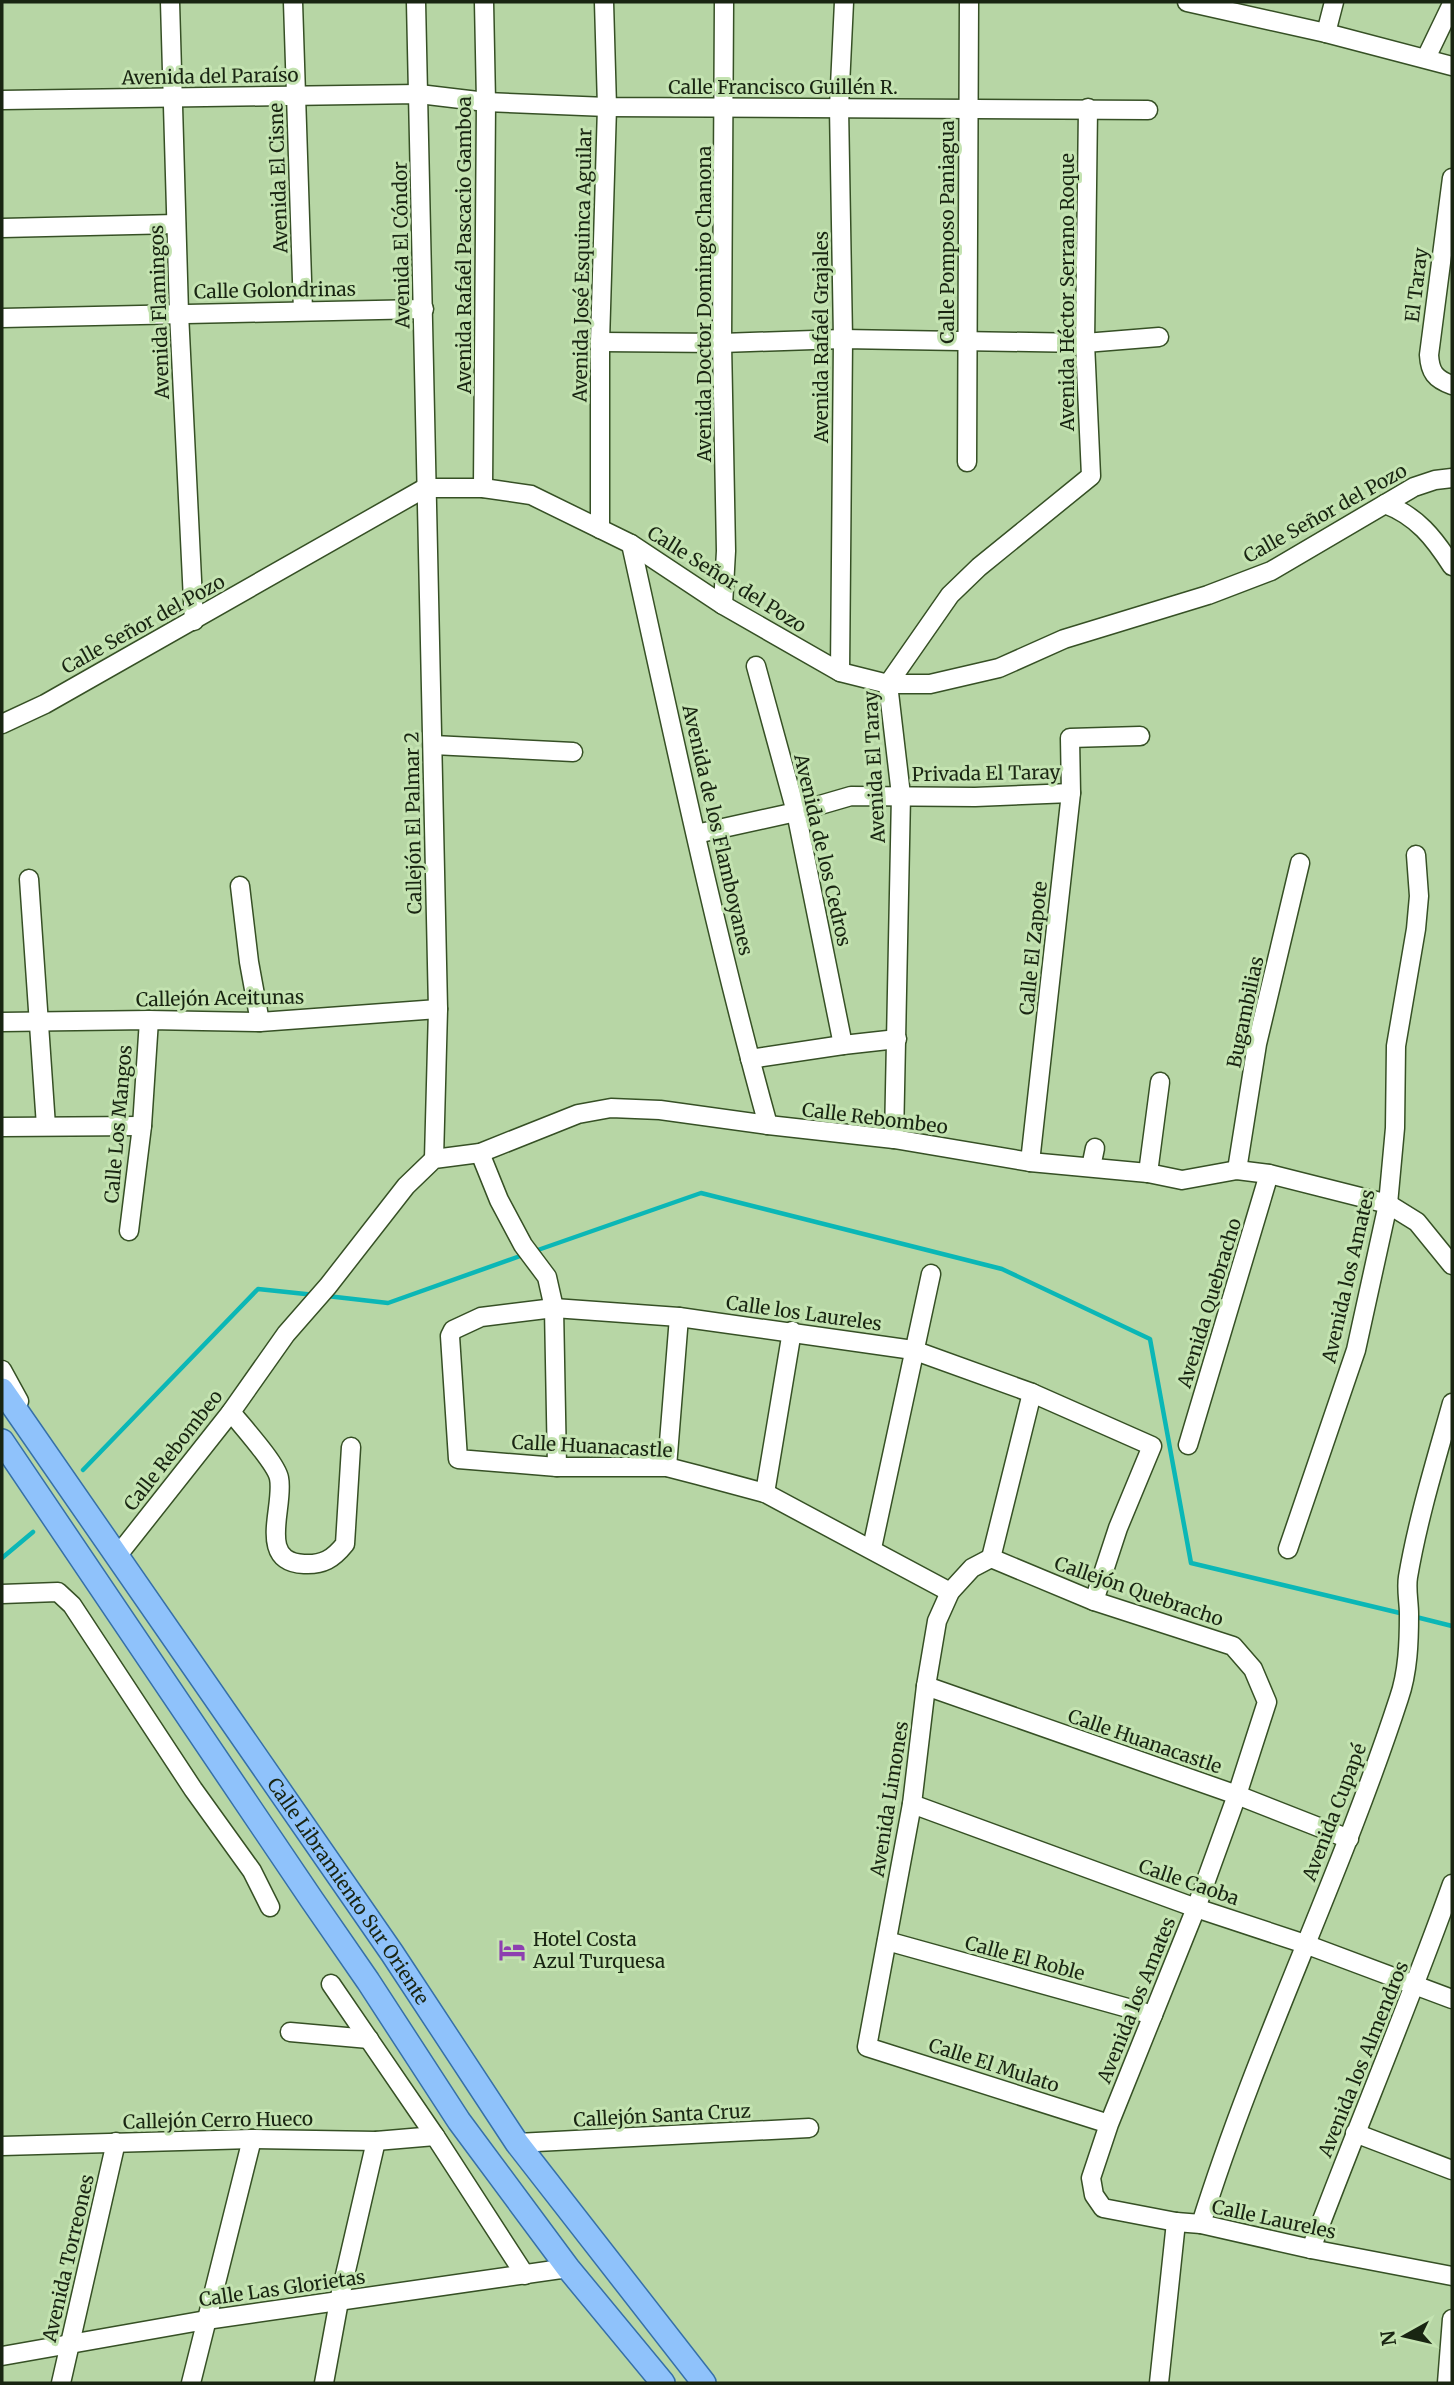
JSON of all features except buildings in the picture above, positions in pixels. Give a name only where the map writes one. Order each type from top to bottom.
[{"type":"main road","name":"Calle Libramiento Sur Oriente","points":[[2,1390],[392,1954],[517,2143],[704,2383]]},
{"type":"main road","name":"Calle Libramiento Sur Oriente","points":[[2,1441],[368,1981],[459,2121],[568,2268],[663,2383]]},
{"type":"street","name":"Avenida Flamingos","points":[[170,2],[179,313],[194,621]]},
{"type":"street","name":"Avenida El Cisne","points":[[293,2],[303,311]]},
{"type":"street","name":"Avenida El Cóndor","points":[[416,2],[424,309],[425,488]]},
{"type":"street","name":"Avenida Rafaél Pascacio Gamboa","points":[[484,2],[484,488]]},
{"type":"street","name":"Avenida José Esquinca Aguilar","points":[[600,530],[600,342],[607,107],[604,2]]},
{"type":"street","name":"Avenida Doctor Domingo Chanona","points":[[723,605],[726,551],[722,343],[724,2]]},
{"type":"street","name":"Avenida Rafaél Grajales","points":[[840,671],[843,339],[839,107],[844,2]]},
{"type":"street","name":"Calle Pomposo Paniagua","points":[[967,461],[969,2]]},
{"type":"street","points":[[1187,2],[1326,33],[1452,66]]},
{"type":"street","points":[[1326,33],[1335,2]]},
{"type":"street","points":[[1426,58],[1452,4]]},
{"type":"street","name":"Avenida del Paraíso","points":[[2,100],[419,94]]},
{"type":"street","name":"Calle Francisco Guillén R.","points":[[419,94],[486,102],[607,107],[1148,110]]},
{"type":"street","name":"Avenida Héctor Serrano Roque","points":[[1088,108],[1085,343],[1091,476]]},
{"type":"street","name":"El Taray","points":[[1452,178],[1429,355],[1430,370],[1441,381],[1452,385]]},
{"type":"street","points":[[2,228],[176,224]]},
{"type":"street","name":"Calle Golondrinas","points":[[2,318],[424,309]]},
{"type":"street","points":[[600,342],[722,343],[843,339],[1085,343],[1159,337]]},
{"type":"street","name":"Avenida El Taray","points":[[894,1139],[901,796],[888,684],[950,595],[979,566],[1091,476]]},
{"type":"street","name":"Calle Señor del Pozo","points":[[2,724],[45,704],[194,621],[425,488],[484,488],[531,495],[631,544],[723,605],[840,671],[888,684],[930,684],[999,668],[1063,639],[1208,595],[1271,571],[1414,487],[1452,478]]},
{"type":"street","name":"Callejón El Palmar 2","points":[[425,488],[438,1009],[434,1159]]},
{"type":"street","points":[[1385,504],[1403,510],[1416,520],[1436,542],[1452,566]]},
{"type":"street","name":"Avenida de los Flamboyanes","points":[[631,544],[696,834],[768,1125]]},
{"type":"street","name":"Avenida de los Cedros","points":[[756,666],[796,812],[843,1045]]},
{"type":"street","name":"Calle El Zapote","points":[[1030,1162],[1071,793],[1070,738],[1140,736]]},
{"type":"street","points":[[433,745],[573,752]]},
{"type":"street","name":"Privada El Taray","points":[[696,834],[796,812],[851,796],[975,797],[1071,793]]},
{"type":"street","name":"Avenida los Amates","points":[[1288,1549],[1356,1350],[1388,1203],[1395,1128],[1396,1046],[1412,962],[1419,896],[1416,855]]},
{"type":"street","name":"Bugambilias","points":[[1237,1170],[1257,1044],[1300,863]]},
{"type":"street","points":[[29,879],[37,1021],[47,1126]]},
{"type":"street","points":[[240,886],[249,962],[260,1022]]},
{"type":"street","name":"Callejón Aceitunas","points":[[2,1022],[260,1022],[438,1009]]},
{"type":"street","name":"Calle Los Mangos","points":[[129,1231],[142,1126],[149,1020]]},
{"type":"street","points":[[750,1059],[897,1039]]},
{"type":"street","points":[[1148,1173],[1160,1082]]},
{"type":"street","name":"Calle Rebombeo","points":[[118,1555],[231,1412],[260,1369],[406,1186],[434,1159],[480,1153],[578,1114],[611,1108],[660,1110],[894,1139],[1030,1162],[1148,1173],[1182,1180],[1237,1170],[1269,1174],[1388,1203],[1417,1222],[1452,1265]]},
{"type":"street","points":[[2,1127],[142,1126]]},
{"type":"street","points":[[1091,1167],[1096,1148]]},
{"type":"street","points":[[480,1153],[499,1200],[523,1245],[547,1277],[554,1308],[557,1467]]},
{"type":"street","name":"Avenida Quebracho","points":[[1188,1445],[1269,1174]]},
{"type":"street","points":[[872,1548],[931,1273]]},
{"type":"street","name":"Calle los Laureles","points":[[457,1459],[450,1336],[453,1330],[481,1317],[554,1308],[679,1317],[913,1350],[1032,1393],[1152,1446],[1118,1528],[1094,1601]]},
{"type":"street","points":[[667,1467],[679,1317]]},
{"type":"street","points":[[765,1493],[792,1331]]},
{"type":"street","points":[[2,1370],[16,1395],[26,1424]]},
{"type":"street","points":[[991,1558],[1032,1393]]},
{"type":"street","name":"Avenida Cupapé","points":[[1201,2224],[1305,1944],[1349,1839],[1400,1695],[1407,1660],[1407,1580],[1428,1488],[1452,1403]]},
{"type":"street","points":[[231,1412],[279,1477],[275,1536],[279,1553],[289,1561],[300,1564],[329,1561],[345,1545],[351,1447]]},
{"type":"street","name":"Calle Huanacastle","points":[[457,1459],[557,1467],[667,1467],[765,1493],[950,1591]]},
{"type":"street","name":"Avenida Limones","points":[[867,2047],[912,1804],[926,1686],[937,1621],[950,1591],[972,1568],[991,1558]]},
{"type":"street","name":"Callejón Quebracho","points":[[991,1558],[1094,1601],[1233,1646],[1253,1669],[1267,1702]]},
{"type":"street","points":[[2,1594],[58,1592],[72,1605],[193,1789],[252,1871],[270,1907]]},
{"type":"street","name":"Calle Huanacastle","points":[[926,1686],[1237,1795],[1349,1839]]},
{"type":"street","name":"Avenida los Amates","points":[[1094,2195],[1091,2178],[1109,2124],[1196,1908],[1267,1702]]},
{"type":"street","name":"Calle Caoba","points":[[912,1804],[1452,1999]]},
{"type":"street","name":"Avenida los Almendros","points":[[1311,2249],[1354,2133],[1416,1985],[1452,1884]]},
{"type":"street","name":"Calle El Roble","points":[[887,1941],[1153,2015]]},
{"type":"street","points":[[331,1984],[435,2136],[525,2275]]},
{"type":"street","points":[[290,2032],[369,2039]]},
{"type":"street","name":"Calle El Mulato","points":[[867,2047],[1109,2124]]},
{"type":"street","name":"Callejón Santa Cruz","points":[[517,2143],[809,2128]]},
{"type":"street","points":[[1354,2133],[1452,2170]]},
{"type":"street","name":"Callejón Cerro Hueco","points":[[2,2146],[252,2139],[376,2141],[435,2136]]},
{"type":"street","points":[[191,2383],[252,2139]]},
{"type":"street","points":[[324,2383],[376,2141]]},
{"type":"street","name":"Avenida Torreones","points":[[61,2383],[116,2142]]},
{"type":"street","name":"Calle Laureles","points":[[1094,2195],[1103,2208],[1201,2224],[1311,2249],[1452,2276]]},
{"type":"street","points":[[1159,2383],[1176,2222]]},
{"type":"street","name":"Calle Las Glorietas","points":[[2,2356],[206,2320],[568,2268]]},
{"type":"street","points":[[1447,2383],[1452,2319]]},
{"type":"waterway","points":[[535,1251],[701,1193],[1002,1269],[1150,1339],[1191,1563],[1404,1614]]},
{"type":"waterway","points":[[327,1296],[388,1303],[523,1255]]},
{"type":"waterway","points":[[83,1470],[258,1289],[315,1295]]},
{"type":"waterway","points":[[2,1558],[33,1532]]},
{"type":"waterway","points":[[1412,1616],[1452,1626]]},
{"type":"place","name":"Hotel Costa Azul Turquesa","points":[[512,1950]]}]
